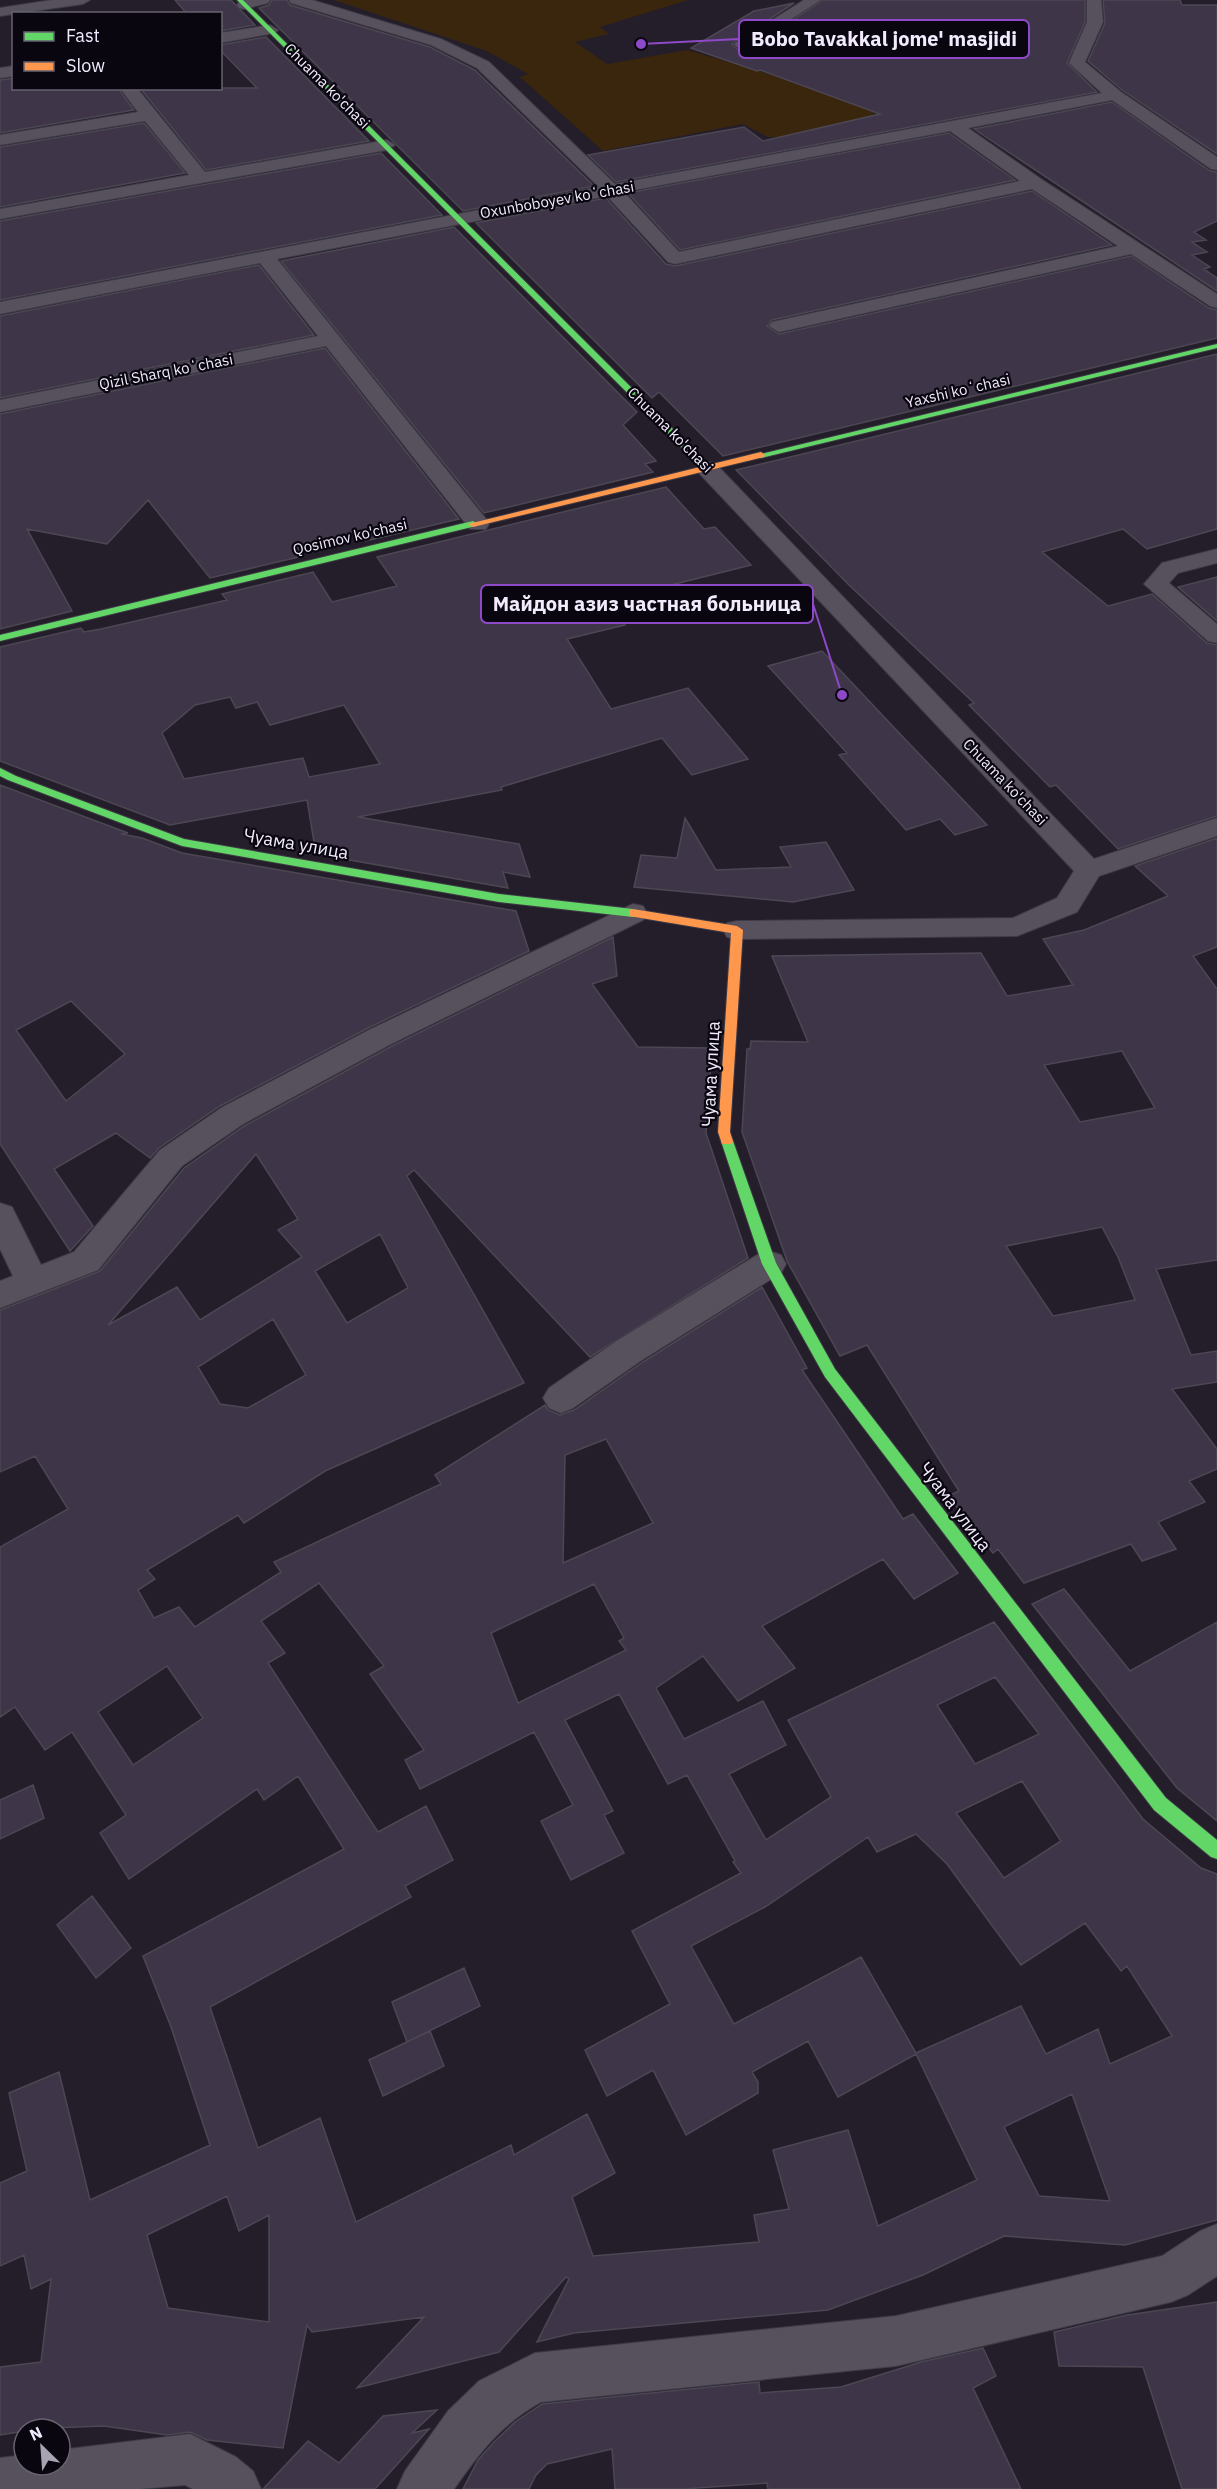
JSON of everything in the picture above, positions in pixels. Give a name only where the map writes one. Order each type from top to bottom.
[{"type":"street","points":[[0,12],[83,0]]},
{"type":"street","points":[[242,2],[263,0]]},
{"type":"street","points":[[296,0],[436,42],[483,65],[612,190],[675,258],[1035,183]]},
{"type":"street","points":[[742,45],[814,0]]},
{"type":"street","points":[[1094,0],[1095,22],[1077,63],[1115,95],[1217,165]]},
{"type":"street","name":"Chuama ko'chasi","points":[[242,2],[707,468],[1089,870]]},
{"type":"street","points":[[222,38],[270,30]]},
{"type":"street","points":[[130,90],[200,178]]},
{"type":"street","name":"Oxunboboyev koʻchasi","points":[[0,308],[460,218],[1115,95]]},
{"type":"street","points":[[0,140],[149,116]]},
{"type":"street","points":[[954,125],[1035,183],[1217,302]]},
{"type":"street","points":[[0,214],[387,145]]},
{"type":"street","points":[[779,326],[1133,248]]},
{"type":"street","points":[[265,257],[478,524]]},
{"type":"street","name":"Qizil Sharq koʻchasi","points":[[0,406],[331,339]]},
{"type":"street","name":"Yaxshi koʻchasi","points":[[707,468],[1217,346]]},
{"type":"street","name":"Qosimov ko'chasi","points":[[0,638],[707,468]]},
{"type":"street","points":[[1217,556],[1170,568],[1156,584],[1217,636]]},
{"type":"street","name":"Чуама улица","points":[[0,771],[12,778],[182,842],[499,898],[633,912],[737,930],[724,1132],[769,1264],[830,1373],[1160,1804],[1217,1851]]},
{"type":"street","points":[[737,930],[1017,927],[1067,905],[1089,870],[1217,826]]},
{"type":"street","points":[[0,1295],[86,1261],[171,1158],[232,1116],[380,1037],[633,912]]},
{"type":"street","points":[[0,1216],[33,1282]]},
{"type":"street","points":[[561,1398],[630,1350],[769,1264]]},
{"type":"street","points":[[423,2489],[466,2429],[497,2399],[535,2378],[896,2341],[1171,2278],[1217,2248]]},
{"type":"street","points":[[0,2484],[158,2461],[190,2459],[218,2475],[235,2489]]},
{"type":"shaded area","points":[[334,0],[688,0],[600,27],[609,34],[575,42],[607,64],[687,50],[750,68],[872,109],[876,125],[795,137],[768,137],[743,124],[603,151],[520,77],[528,74],[487,51]]},
{"type":"building","points":[[175,0],[231,0],[255,25],[222,31],[222,12],[185,12]]},
{"type":"building","points":[[272,0],[287,0],[290,5],[430,47],[475,70],[594,186],[463,211],[259,8],[269,5]]},
{"type":"building","points":[[823,0],[1085,0],[1085,22],[1067,63],[1097,92],[616,182],[588,155],[744,127],[763,141],[880,114],[760,70],[757,71],[691,48],[754,11],[794,3],[732,44],[737,49],[748,49]]},
{"type":"building","points":[[1103,0],[1180,0],[1182,5],[1217,5],[1217,154],[1122,90],[1088,61],[1105,23]]},
{"type":"building","points":[[266,37],[369,141],[206,170],[142,90],[257,88],[222,52],[222,45]]},
{"type":"building","points":[[12,78],[12,90],[119,90],[134,110],[0,133],[0,80]]},
{"type":"building","points":[[1112,102],[1210,171],[1217,172],[1217,221],[1194,232],[1206,240],[1192,242],[1207,252],[1192,255],[1210,267],[1204,269],[1217,278],[1217,291],[974,129]]},
{"type":"building","points":[[144,123],[185,173],[0,207],[0,147]]},
{"type":"building","points":[[949,133],[1015,180],[680,250],[628,193]]},
{"type":"building","points":[[381,153],[442,215],[0,300],[0,221]]},
{"type":"building","points":[[1032,191],[1112,245],[772,320],[767,326],[779,334],[1131,256],[1209,308],[1217,310],[1217,338],[723,456],[659,392],[652,398],[476,223],[606,198],[666,264],[675,266]]},
{"type":"building","points":[[454,227],[637,412],[623,425],[656,461],[645,464],[653,472],[484,513],[281,261]]},
{"type":"building","points":[[259,265],[314,335],[0,398],[0,316]]},
{"type":"building","points":[[325,348],[459,519],[366,541],[360,531],[296,545],[303,556],[210,578],[148,500],[107,544],[27,529],[72,611],[0,629],[0,414]]},
{"type":"building","points":[[1217,354],[1217,529],[1147,549],[1123,529],[1042,552],[1108,606],[1152,594],[1207,643],[1217,645],[1217,816],[1118,849],[1056,785],[1050,787],[969,705],[974,703],[849,585],[736,470]]},
{"type":"building","points":[[666,487],[704,529],[715,527],[751,565],[607,601],[625,625],[567,639],[611,709],[688,688],[748,759],[692,775],[662,738],[501,787],[502,790],[358,817],[519,844],[530,877],[503,872],[508,888],[316,854],[307,800],[170,825],[0,761],[0,647],[81,628],[84,632],[101,629],[227,600],[222,594],[313,572],[332,602],[397,586],[377,557]],"holes":[[[230,697],[236,708],[257,702],[270,725],[344,705],[380,764],[309,777],[303,758],[184,779],[162,733],[195,705]]]},
{"type":"building","points":[[1217,577],[1217,621],[1178,587]]},
{"type":"building","points":[[822,651],[987,825],[955,835],[940,819],[906,830],[839,755],[847,753],[768,666]]},
{"type":"building","points":[[0,785],[128,833],[121,834],[142,838],[182,853],[516,911],[529,951],[368,1028],[220,1106],[159,1148],[150,1158],[116,1133],[54,1169],[93,1226],[70,1251],[0,1144]],"holes":[[[71,1001],[125,1054],[66,1101],[16,1030]]]},
{"type":"building","points":[[685,818],[716,870],[791,867],[780,847],[826,842],[854,890],[793,902],[634,887],[641,855],[677,858]]},
{"type":"building","points":[[1217,838],[1217,947],[1193,956],[1217,989],[1217,1260],[1156,1269],[1191,1355],[1217,1351],[1217,1382],[1172,1389],[1217,1449],[1217,1469],[1189,1481],[1205,1502],[1158,1522],[1176,1549],[1142,1561],[1131,1544],[1024,1583],[998,1549],[993,1553],[948,1496],[959,1491],[867,1345],[840,1356],[787,1261],[742,1132],[747,1049],[750,1049],[751,1041],[808,1042],[772,956],[981,953],[1007,996],[1073,985],[1043,939],[1084,930],[1168,896],[1135,866]],"holes":[[[1122,1051],[1155,1108],[1080,1122],[1044,1065]],[[1102,1227],[1118,1257],[1135,1300],[1053,1316],[1006,1246]]]},
{"type":"building","points":[[613,937],[617,976],[592,984],[638,1047],[712,1048],[706,1133],[748,1258],[590,1357],[414,1170],[407,1176],[524,1383],[325,1471],[244,1523],[238,1515],[147,1570],[155,1579],[138,1590],[154,1618],[179,1607],[195,1627],[281,1572],[274,1562],[441,1484],[435,1475],[545,1405],[548,1410],[560,1415],[574,1410],[643,1362],[762,1287],[807,1368],[802,1370],[903,1519],[913,1514],[958,1573],[914,1599],[883,1559],[762,1626],[795,1668],[738,1701],[703,1656],[656,1688],[684,1739],[763,1701],[786,1745],[729,1774],[766,1840],[831,1797],[788,1720],[994,1622],[1143,1819],[1201,1868],[1217,1874],[1217,2220],[1125,2245],[1004,2236],[923,2275],[828,2310],[574,2333],[537,2342],[569,2279],[566,2277],[499,2352],[357,2388],[424,2317],[312,2332],[307,2325],[283,2448],[207,2440],[190,2432],[167,2435],[104,2426],[72,2427],[72,2417],[12,2417],[12,2433],[0,2435],[0,2367],[41,2362],[51,2279],[31,2289],[24,2255],[0,2266],[0,2183],[27,2171],[9,2093],[59,2072],[90,2200],[210,2145],[171,2027],[143,1956],[344,1849],[298,1776],[264,1800],[257,1789],[129,1879],[100,1833],[126,1815],[72,1732],[45,1750],[15,1707],[0,1717],[0,1547],[68,1509],[35,1456],[0,1472],[0,1310],[100,1271],[184,1168],[244,1126],[392,1046]],"holes":[[[256,1154],[298,1219],[278,1230],[302,1257],[200,1320],[177,1287],[108,1325]],[[380,1234],[408,1288],[347,1323],[315,1271]],[[273,1319],[306,1375],[248,1408],[220,1404],[198,1367]],[[606,1439],[653,1523],[563,1563],[565,1455]],[[319,1583],[384,1666],[370,1674],[424,1750],[405,1760],[420,1789],[534,1732],[573,1805],[541,1821],[571,1880],[624,1853],[604,1815],[613,1811],[565,1720],[619,1694],[668,1784],[687,1775],[741,1873],[632,1931],[670,2004],[585,2050],[607,2096],[653,2070],[686,2135],[758,2093],[758,2082],[752,2072],[808,2041],[838,2097],[916,2054],[977,2180],[878,2226],[848,2130],[773,2150],[789,2209],[754,2215],[759,2242],[593,2256],[572,2197],[615,2173],[587,2114],[514,2155],[511,2145],[356,2222],[320,2118],[258,2148],[210,2007],[411,1897],[405,1886],[453,1860],[426,1806],[378,1832],[268,1663],[285,1653],[261,1621]],[[594,1584],[624,1638],[619,1641],[626,1650],[518,1703],[491,1633]],[[167,1666],[203,1718],[133,1765],[98,1712]],[[995,1677],[1039,1734],[975,1764],[937,1705]],[[1022,1781],[1061,1841],[1004,1878],[956,1813]],[[916,1834],[947,1864],[1021,1965],[1085,1923],[1121,1971],[1127,1966],[1172,2036],[1110,2064],[1098,2029],[1046,2054],[1021,2006],[916,2053],[861,1957],[734,2024],[691,1946],[765,1907],[868,1837],[877,1852]],[[1072,2094],[1110,2201],[1039,2196],[1004,2127]],[[227,2196],[239,2231],[269,2215],[269,2322],[168,2308],[147,2235]]]},
{"type":"building","points":[[1064,1589],[1130,1671],[1217,1622],[1217,1821],[1177,1788],[1032,1604]]},
{"type":"building","points":[[33,1785],[44,1818],[0,1839],[0,1800]]},
{"type":"building","points":[[92,1896],[131,1948],[96,1978],[57,1925]]},
{"type":"building","points":[[464,1968],[480,2006],[407,2042],[392,2002]]},
{"type":"building","points":[[430,2031],[444,2066],[383,2096],[369,2060]]},
{"type":"building","points":[[1217,2302],[1217,2489],[1182,2489],[1143,2367],[1059,2366],[1054,2332],[1127,2315]]},
{"type":"building","points":[[983,2348],[996,2376],[973,2388],[1021,2489],[768,2489],[767,2483],[683,2489],[615,2489],[612,2449],[547,2464],[536,2475],[529,2489],[463,2489],[478,2460],[494,2442],[515,2422],[542,2404],[759,2382],[760,2393],[841,2387],[921,2362]]},
{"type":"building","points":[[437,2410],[412,2433],[429,2429],[375,2489],[263,2489],[308,2441],[339,2463],[383,2416]]},
{"type":"traffic: fast","points":[[240,0],[707,468]]},
{"type":"traffic: fast","points":[[761,455],[1217,346]]},
{"type":"traffic: fast","points":[[0,638],[473,524]]},
{"type":"traffic: fast","points":[[0,771],[12,778],[182,842],[499,898],[633,913]]},
{"type":"traffic: fast","points":[[727,1141],[769,1264],[830,1373],[1160,1804],[1217,1851]]},
{"type":"traffic: slow","points":[[473,524],[761,455]]},
{"type":"traffic: slow","points":[[633,913],[737,930],[724,1132],[727,1141]]},
{"type":"place","name":"Bobo Tavakkal jome' masjidi","points":[[641,44]]},
{"type":"place","name":"Майдон азиз частная больница","points":[[842,695]]}]
